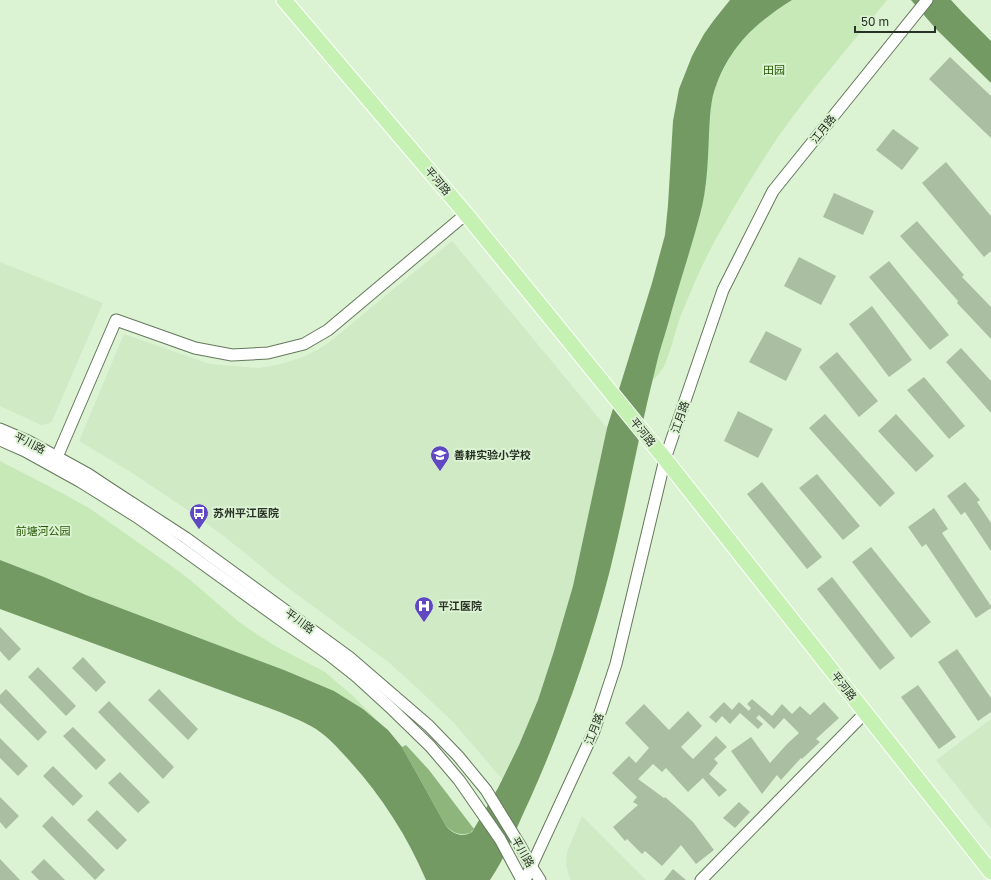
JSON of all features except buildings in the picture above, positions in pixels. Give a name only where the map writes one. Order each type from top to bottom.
[{"type":"main road","name":"平河路","points":[[284,0],[466,214],[648,438],[991,872]]},
{"type":"street","name":"江月路","points":[[524,880],[594,731],[616,664],[665,459],[723,290],[773,191],[927,0]]},
{"type":"street","points":[[55,462],[116,320],[196,348],[232,355],[268,353],[304,344],[328,330],[466,214]]},
{"type":"street","name":"平川路","points":[[0,429],[28,441],[81,482],[178,546],[342,665],[393,710],[430,746],[475,802],[500,839],[524,880]]},
{"type":"street","name":"平川路","points":[[0,440],[25,451],[88,474],[186,538],[337,648],[430,726],[458,756],[486,790],[521,846],[540,880]]},
{"type":"street","points":[[701,880],[865,713]]},
{"type":"shaded area","points":[[730,0],[792,0],[767,17],[747,35],[730,56],[717,83],[711,109],[707,175],[700,215],[657,361],[610,570],[594,628],[554,743],[512,840],[502,861],[490,880],[426,880],[419,863],[401,831],[371,786],[333,743],[310,726],[275,710],[0,609],[0,560],[86,595],[284,670],[334,691],[363,709],[388,730],[402,747],[446,826],[455,833],[461,835],[472,832],[498,788],[519,745],[538,700],[554,651],[573,586],[607,428],[652,283],[665,235],[673,121],[679,89],[692,56],[704,34]]},
{"type":"shaded area","points":[[911,0],[951,0],[991,41],[991,83],[936,29]]},
{"type":"shaded area","name":"善耕实验小学校","points":[[452,241],[607,428],[573,586],[554,651],[538,700],[519,745],[502,779],[453,722],[387,661],[283,584],[195,515],[129,471],[79,441],[124,334],[210,364],[259,368],[281,364],[303,357],[332,340]]},
{"type":"shaded area","points":[[0,262],[103,303],[52,421],[48,424],[41,425],[0,406]]},
{"type":"shaded area","points":[[991,719],[991,829],[936,760]]},
{"type":"shaded area","points":[[406,745],[429,770],[474,829],[470,833],[457,833],[446,826],[402,747]]},
{"type":"shaded area","points":[[582,816],[646,880],[571,880],[566,865],[567,852]]},
{"type":"green space","name":"田园","points":[[792,0],[887,0],[802,104],[776,140],[748,185],[704,261],[681,315],[665,364],[652,381],[701,213],[707,173],[711,105],[716,85],[728,61],[742,40],[762,20]]},
{"type":"green space","name":"前塘河公园","points":[[0,461],[89,508],[189,579],[239,622],[277,647],[325,672],[353,696],[377,720],[363,709],[337,693],[284,670],[86,595],[0,560]]},
{"type":"place","name":"善耕实验小学校","points":[[440,472]]},
{"type":"place","name":"苏州平江医院","points":[[199,530]]},
{"type":"place","name":"平江医院","points":[[424,623]]}]
